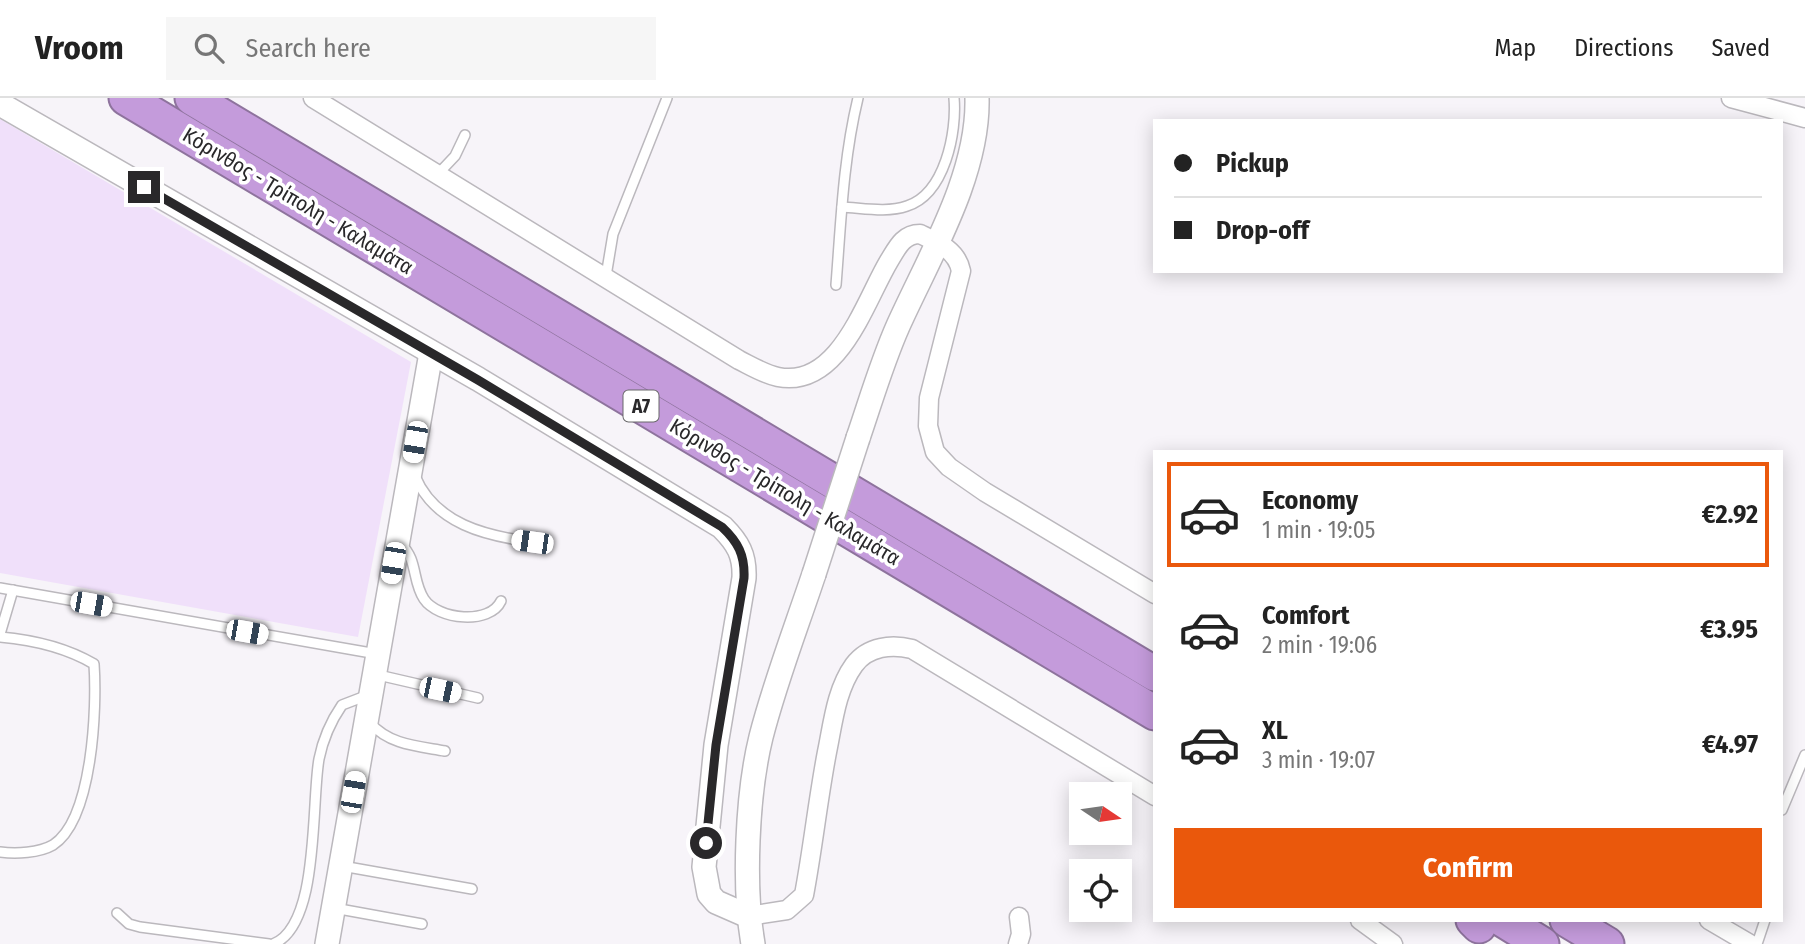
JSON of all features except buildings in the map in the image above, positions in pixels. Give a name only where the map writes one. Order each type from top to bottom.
[{"type":"highway","name":"Κόρινθος - Τρίπολη - Καλαμάτα","points":[[126,98],[1153,712]]},
{"type":"highway","name":"Κόρινθος - Τρίπολη - Καλαμάτα","points":[[192,98],[1153,673]]},
{"type":"highway","points":[[1485,922],[1542,944]]},
{"type":"highway","points":[[1570,922],[1607,944]]},
{"type":"street","points":[[313,98],[739,360],[770,374],[790,378],[816,370],[843,347],[870,293],[904,239],[920,234],[937,243],[954,254],[961,271],[929,398],[928,425],[935,452],[957,473],[985,492],[1153,593]]},
{"type":"street","points":[[753,944],[748,916],[751,807],[757,755],[858,438],[897,328],[937,243],[971,154],[977,98]]},
{"type":"street","points":[[1731,98],[1805,118]]},
{"type":"street","points":[[0,104],[430,353],[722,527],[740,548],[745,562],[716,745],[704,867],[709,894],[724,906],[748,916],[787,910],[804,895],[809,849],[836,707],[855,664],[882,647],[896,645],[912,649],[1153,795]]},
{"type":"street","points":[[327,944],[430,353]]},
{"type":"street","points":[[1018,944],[1021,933],[1019,917]]},
{"type":"street","points":[[1363,922],[1392,944]]},
{"type":"street","points":[[1712,922],[1751,944]]},
{"type":"lane","points":[[606,276],[613,234],[667,98]]},
{"type":"lane","points":[[836,285],[841,192],[858,98]]},
{"type":"lane","points":[[842,207],[885,209],[907,206],[928,192],[952,139],[954,98]]},
{"type":"lane","points":[[438,174],[455,156],[464,135]]},
{"type":"lane","points":[[411,465],[418,483],[448,516],[467,527],[499,538],[532,542]]},
{"type":"lane","points":[[397,540],[414,561],[419,587],[428,604],[447,612],[483,617],[494,612],[501,601]]},
{"type":"lane","points":[[0,588],[372,685],[478,698]]},
{"type":"lane","points":[[0,852],[16,854],[51,846],[68,830],[89,766],[96,691],[94,664],[81,656],[34,640],[0,636],[13,590]]},
{"type":"lane","points":[[372,685],[390,739],[445,751]]},
{"type":"lane","points":[[117,913],[122,919],[140,927],[271,944],[284,940],[299,914],[310,860],[319,758],[327,732],[342,705],[372,685]]},
{"type":"lane","points":[[1783,808],[1805,755]]},
{"type":"lane","points":[[340,866],[471,889]]},
{"type":"lane","points":[[333,907],[422,924]]},
{"type":"lane","points":[[1757,944],[1764,922]]},
{"type":"shaded area","points":[[0,119],[411,362],[358,637],[0,573]]},
{"type":"route","points":[[144,187],[478,380],[722,527],[734,539],[745,562],[744,578],[716,745],[706,843]]}]
